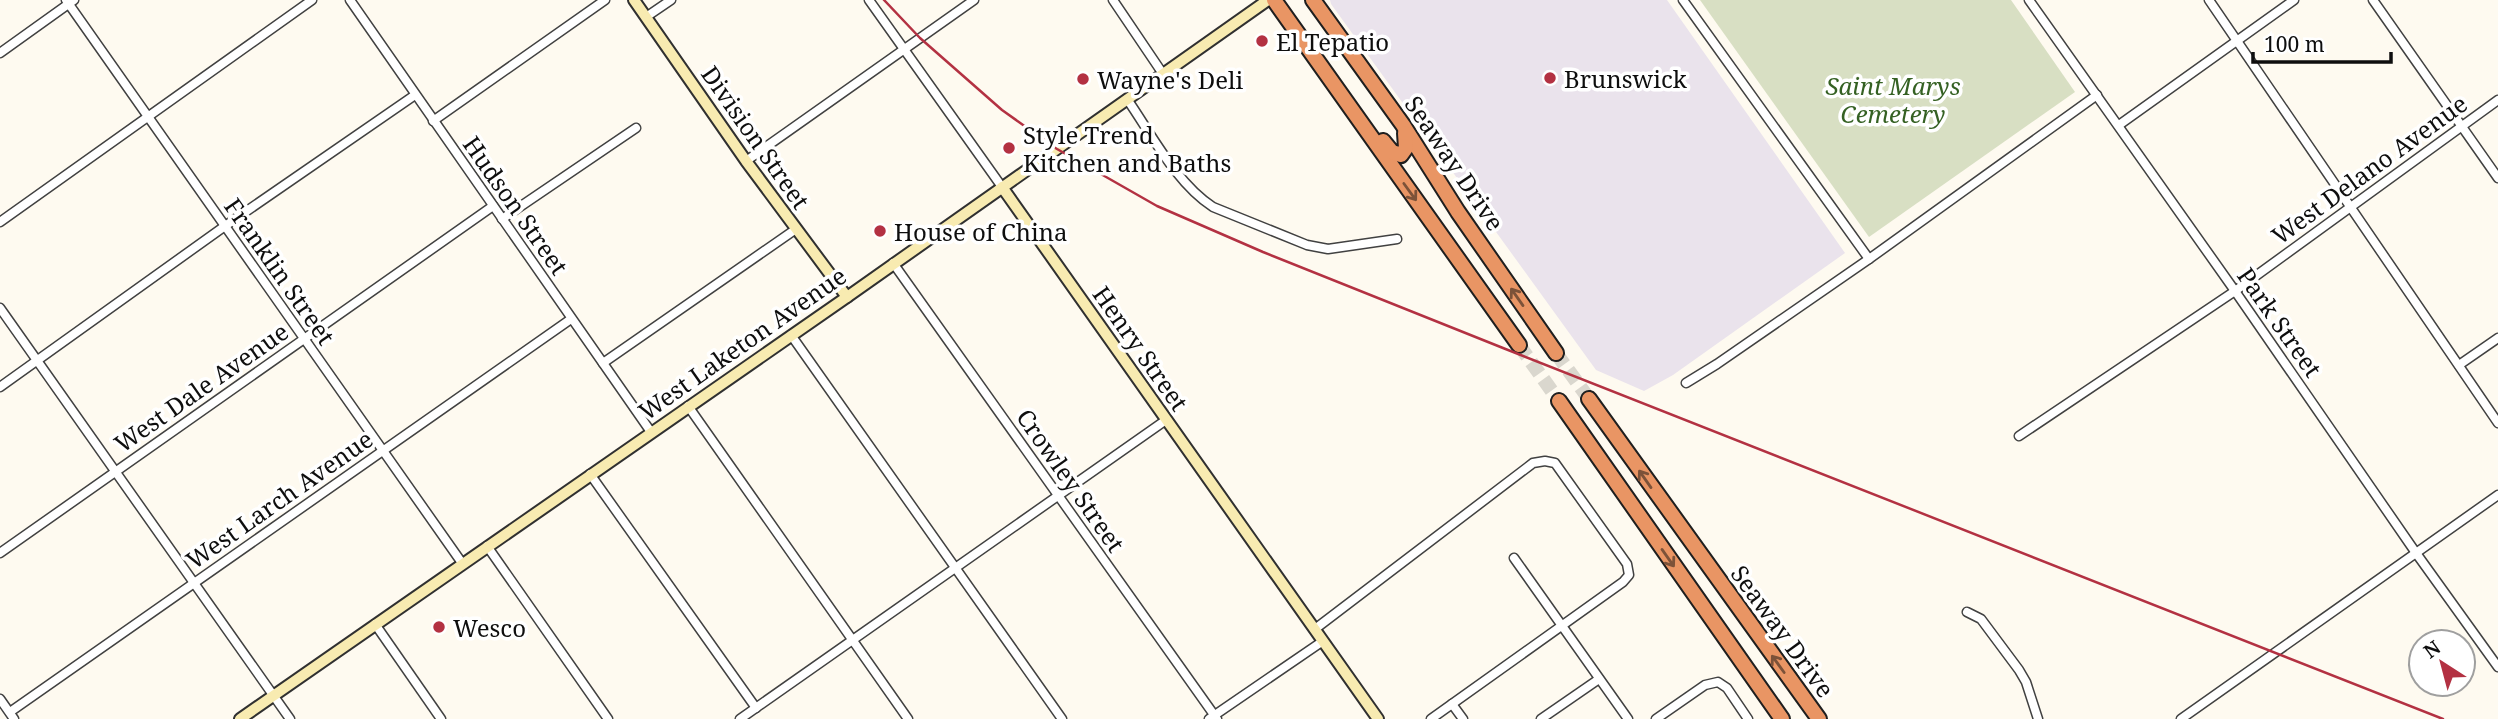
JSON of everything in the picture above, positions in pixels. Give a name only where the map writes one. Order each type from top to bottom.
[{"type":"highway","name":"Seaway Drive","points":[[1274,0],[1519,345]]},
{"type":"highway","name":"Seaway Drive","points":[[1313,0],[1403,125],[1458,212],[1556,353]]},
{"type":"highway","points":[[1285,16],[1300,25],[1378,134],[1397,155],[1401,155],[1406,148],[1403,125]]},
{"type":"highway","name":"Seaway Drive","points":[[1589,399],[1819,719]]},
{"type":"highway","name":"Seaway Drive","points":[[1559,401],[1782,719]]},
{"type":"main road","name":"Division Street","points":[[634,0],[746,161],[846,297]]},
{"type":"main road","name":"West Laketon Avenue","points":[[240,719],[1268,0]]},
{"type":"main road","name":"Henry Street","points":[[1002,187],[1378,719]]},
{"type":"street","points":[[0,222],[312,0]]},
{"type":"street","name":"Hudson Street","points":[[350,0],[493,205],[506,216],[572,319],[651,432]]},
{"type":"street","points":[[433,121],[605,0]]},
{"type":"street","points":[[646,17],[671,0]]},
{"type":"street","name":"Henry Street","points":[[869,0],[1002,187]]},
{"type":"street","points":[[746,161],[974,0]]},
{"type":"street","points":[[1113,0],[1163,74]]},
{"type":"street","points":[[1683,0],[1869,260]]},
{"type":"street","name":"Park Street","points":[[2029,0],[2498,667]]},
{"type":"street","points":[[2209,0],[2498,423]]},
{"type":"street","points":[[2119,125],[2294,0]]},
{"type":"street","points":[[2372,0],[2498,178]]},
{"type":"street","points":[[0,53],[70,1]]},
{"type":"street","name":"Franklin Street","points":[[70,1],[462,563]]},
{"type":"street","points":[[0,387],[225,226],[415,95]]},
{"type":"street","points":[[1686,383],[1869,260],[2097,95]]},
{"type":"street","points":[[1127,99],[1182,178],[1213,207],[1307,246],[1328,249],[1397,239]]},
{"type":"street","name":"West Delano Avenue","points":[[2019,436],[2235,290],[2498,100]]},
{"type":"street","points":[[506,216],[636,128]]},
{"type":"street","name":"West Dale Avenue","points":[[0,553],[493,205]]},
{"type":"street","points":[[603,363],[796,229]]},
{"type":"street","name":"Crowley Street","points":[[893,263],[1214,718]]},
{"type":"street","points":[[0,308],[290,719]]},
{"type":"street","name":"West Larch Avenue","points":[[12,716],[194,583],[572,319]]},
{"type":"street","points":[[792,335],[1062,719]]},
{"type":"street","points":[[2459,365],[2498,338]]},
{"type":"street","points":[[688,406],[908,719]]},
{"type":"street","points":[[740,719],[753,713],[852,640],[1166,420]]},
{"type":"street","points":[[1315,629],[1533,463],[1555,463],[1627,564],[1629,575],[1623,582],[1431,719]]},
{"type":"street","points":[[590,474],[753,713]]},
{"type":"street","points":[[2181,719],[2193,716],[2498,495]]},
{"type":"street","points":[[487,547],[608,719]]},
{"type":"street","points":[[1514,558],[1628,719]]},
{"type":"street","points":[[1967,612],[1981,619],[2019,670],[2026,682],[2038,719]]},
{"type":"street","points":[[375,624],[440,719]]},
{"type":"street","points":[[1214,718],[1323,640]]},
{"type":"street","points":[[1541,719],[1599,679]]},
{"type":"street","points":[[1656,719],[1704,685],[1717,682],[1727,688],[1748,719]]},
{"type":"street","points":[[0,699],[12,716]]},
{"type":"street","points":[[1452,704],[1463,719]]},
{"type":"shaded area","points":[[1330,0],[1667,0],[1845,253],[1673,375],[1644,391],[1596,370]]},
{"type":"green space","name":"Saint Marys Cemetery","points":[[1700,0],[2011,0],[2075,92],[1869,237]]},
{"type":"tunnel","points":[[1519,345],[1559,401]]},
{"type":"tunnel","points":[[1556,353],[1589,399]]},
{"type":"railway","points":[[884,0],[920,38],[1002,110],[1057,149],[1157,206],[1263,252],[1503,348],[2443,719]]},
{"type":"place","name":"El Tepatio","points":[[1262,41]]},
{"type":"place","name":"Brunswick","points":[[1550,78]]},
{"type":"place","name":"Wayne's Deli","points":[[1083,79]]},
{"type":"place","name":"Style Trend Kitchen and Baths","points":[[1009,148]]},
{"type":"place","name":"House of China","points":[[880,231]]},
{"type":"place","name":"Wesco","points":[[439,627]]}]
